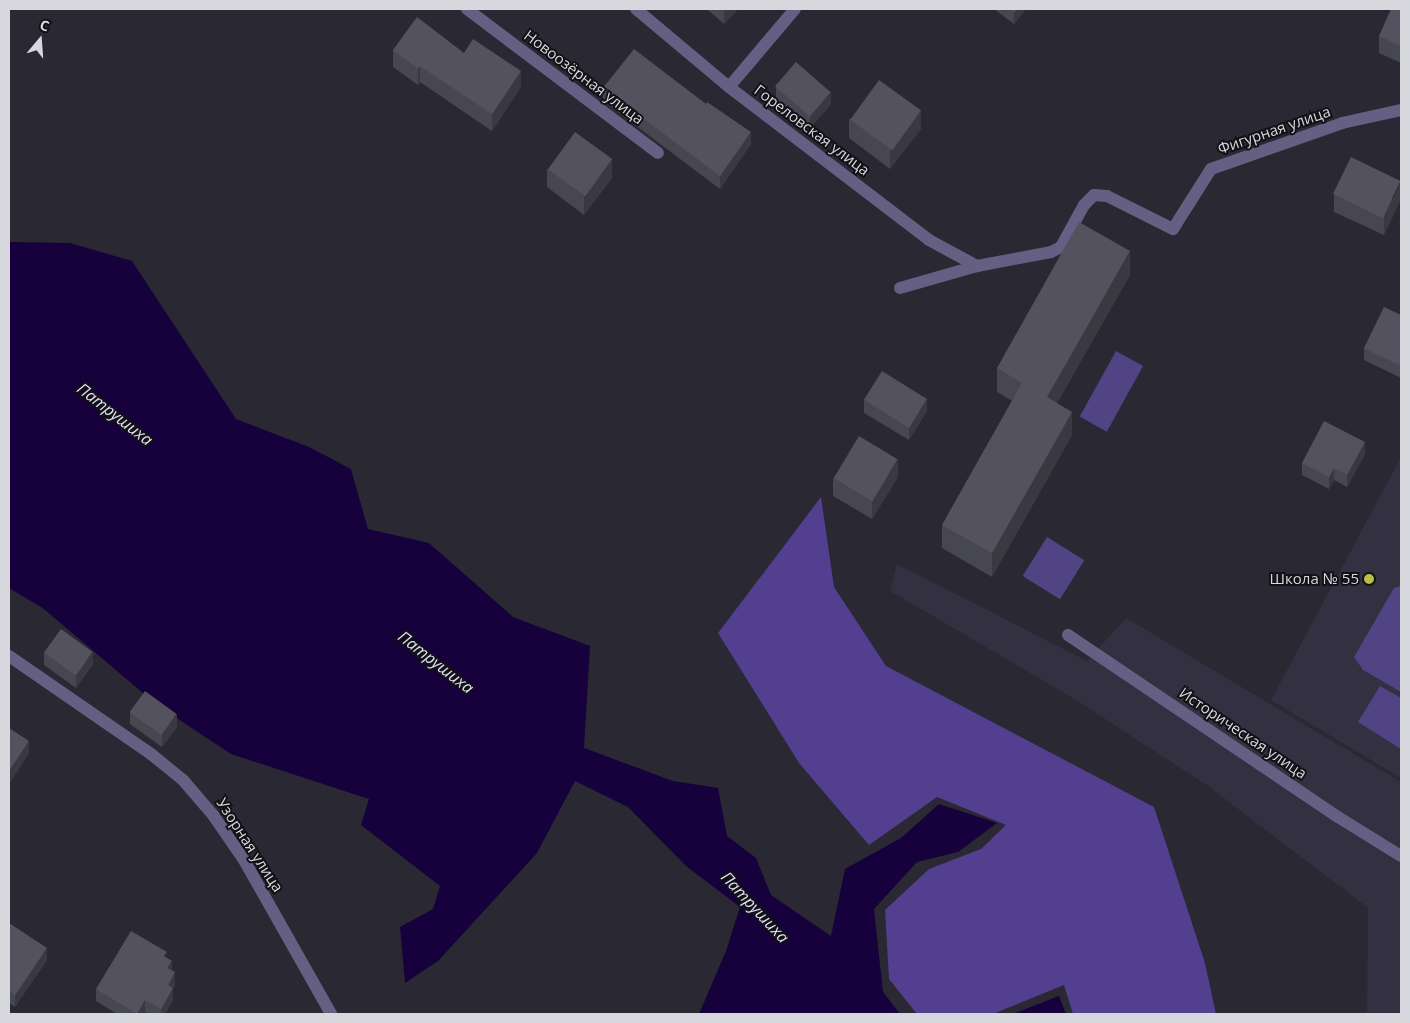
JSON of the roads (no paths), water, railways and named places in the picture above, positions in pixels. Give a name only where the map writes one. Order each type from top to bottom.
[{"type":"street","name":"Новоозёрная улица","points":[[467,9],[658,153]]},
{"type":"street","name":"Гореловская улица","points":[[636,9],[729,87],[929,240],[977,266]]},
{"type":"street","points":[[729,87],[795,9]]},
{"type":"street","name":"Фигурная улица","points":[[900,288],[977,266],[1051,252],[1061,247],[1084,205],[1094,195],[1107,196],[1173,228],[1211,169],[1342,123],[1401,110]]},
{"type":"street","name":"Историческая улица","points":[[1068,635],[1338,817],[1401,856]]},
{"type":"street","name":"Узорная улица","points":[[9,656],[151,754],[183,780],[213,815],[244,860],[330,1014]]},
{"type":"water","name":"Патрушиха","points":[[9,242],[70,243],[132,261],[236,419],[309,447],[351,469],[368,529],[429,543],[513,617],[590,646],[584,748],[673,781],[718,788],[727,836],[756,858],[771,895],[831,936],[845,869],[901,838],[939,804],[997,823],[958,852],[917,862],[874,909],[883,992],[900,1014],[699,1014],[726,951],[740,907],[686,866],[628,807],[575,781],[537,853],[438,961],[405,983],[400,927],[433,909],[440,886],[361,825],[369,799],[231,754],[157,705],[44,609],[9,588]]},
{"type":"water","points":[[1059,996],[1066,1014],[1013,1014]]},
{"type":"place","name":"Школа № 55","points":[[1369,579]]}]
